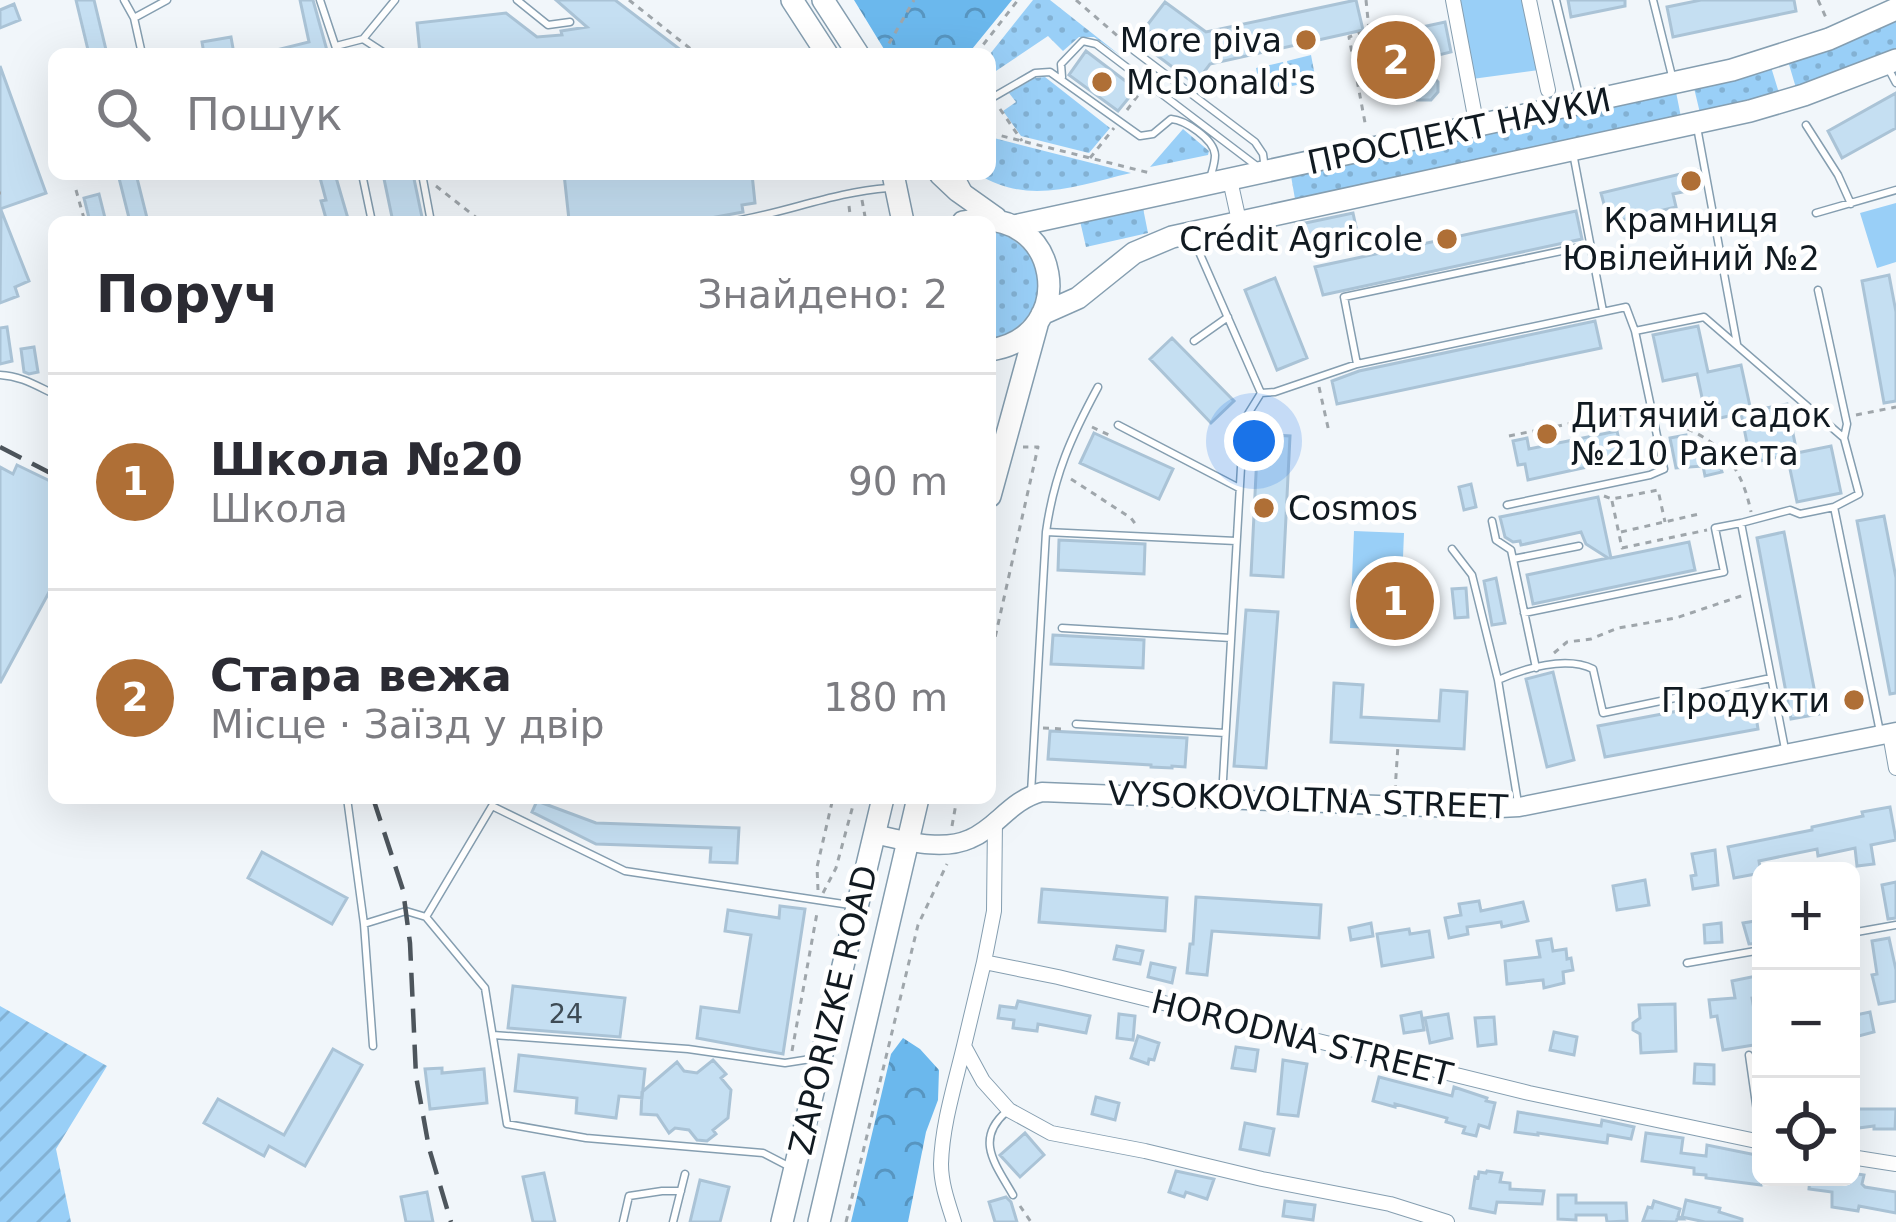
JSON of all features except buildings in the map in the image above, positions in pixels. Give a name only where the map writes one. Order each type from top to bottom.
[{"type":"main road","points":[[792,0],[823,48]]},
{"type":"main road","points":[[823,0],[854,48]]},
{"type":"main road","name":"ПРОСПЕКТ НАУКИ","points":[[1005,222],[1220,182],[1674,84],[1784,54],[1896,9]]},
{"type":"main road","name":"ПРОСПЕКТ НАУКИ","points":[[996,349],[1022,339],[1040,319],[1078,298],[1147,246],[1190,232],[1696,123],[1893,69]]},
{"type":"main road","points":[[944,180],[969,213]]},
{"type":"main road","points":[[895,181],[902,216]]},
{"type":"main road","points":[[996,220],[1028,236],[1039,249],[1049,281],[996,475]]},
{"type":"main road","name":"VYSOKOVOLTNA STREET","points":[[1030,795],[1519,807],[1889,734]]},
{"type":"main road","points":[[874,834],[955,843],[973,838],[1030,795]]},
{"type":"main road","name":"ZAPORIZKE ROAD","points":[[782,1222],[882,804]]},
{"type":"main road","name":"ZAPORIZKE ROAD","points":[[819,1222],[918,804]]},
{"type":"street","points":[[1454,0],[1477,128]]},
{"type":"street","points":[[1529,0],[1548,90]]},
{"type":"street","points":[[1220,182],[1239,221]]},
{"type":"street","points":[[1889,734],[1896,768]]},
{"type":"street","points":[[940,1222],[946,1126],[994,911],[995,820]]},
{"type":"street","name":"HORODNA STREET","points":[[984,962],[1529,1094],[1752,1138]]},
{"type":"street","points":[[964,1046],[983,1081],[1009,1110],[1051,1133],[1390,1204],[1447,1222]]},
{"type":"street","points":[[1860,1158],[1896,1164]]},
{"type":"street","points":[[943,1187],[954,1222]]},
{"type":"lane","points":[[124,0],[141,48]]},
{"type":"lane","points":[[134,18],[167,0]]},
{"type":"lane","points":[[320,0],[336,48]]},
{"type":"lane","points":[[342,48],[363,39],[395,0]]},
{"type":"lane","points":[[518,0],[548,25],[570,22]]},
{"type":"lane","points":[[1556,0],[1581,105]]},
{"type":"lane","points":[[1654,0],[1674,84]]},
{"type":"lane","points":[[363,39],[377,48]]},
{"type":"lane","points":[[1063,79],[1060,64],[1076,46],[1083,41],[1096,44],[1266,172]]},
{"type":"lane","points":[[1127,45],[1255,142],[1266,172]]},
{"type":"lane","points":[[996,96],[1035,73],[1050,72],[1140,136],[1153,134],[1171,118],[1180,119],[1212,144],[1220,182]]},
{"type":"lane","points":[[1696,123],[1738,346]]},
{"type":"lane","points":[[1807,125],[1851,203]]},
{"type":"lane","points":[[1572,150],[1604,312]]},
{"type":"lane","points":[[363,180],[371,216]]},
{"type":"lane","points":[[423,180],[430,216]]},
{"type":"lane","points":[[961,180],[969,213]]},
{"type":"lane","points":[[766,216],[895,181]]},
{"type":"lane","points":[[1816,214],[1896,190]]},
{"type":"lane","points":[[1190,232],[1261,393]]},
{"type":"lane","points":[[1357,364],[1344,297],[1590,245]]},
{"type":"lane","points":[[1524,613],[1724,572],[1714,528],[1790,510],[1800,514],[1834,507],[1859,494],[1844,438],[1845,417],[1818,290]]},
{"type":"lane","points":[[1261,393],[1357,364],[1626,307],[1664,469],[1507,505]]},
{"type":"lane","points":[[1635,332],[1704,316],[1844,438]]},
{"type":"lane","points":[[1193,341],[1228,317]]},
{"type":"lane","points":[[0,376],[21,376],[48,392]]},
{"type":"lane","points":[[1030,795],[1050,500],[1067,446],[1098,387]]},
{"type":"lane","points":[[1222,799],[1239,488],[1248,414],[1261,393]]},
{"type":"lane","points":[[1118,424],[1239,488]]},
{"type":"lane","points":[[1834,507],[1889,734]]},
{"type":"lane","points":[[1492,521],[1496,540],[1511,550],[1536,668]]},
{"type":"lane","points":[[1741,523],[1786,753]]},
{"type":"lane","points":[[1046,532],[1236,541]]},
{"type":"lane","points":[[1513,559],[1579,546]]},
{"type":"lane","points":[[1453,549],[1472,575],[1498,680],[1519,807]]},
{"type":"lane","points":[[1062,628],[1231,638]]},
{"type":"lane","points":[[1498,680],[1519,671],[1578,662],[1593,669],[1604,713],[1771,678]]},
{"type":"lane","points":[[1076,724],[1226,733]]},
{"type":"lane","points":[[348,804],[364,924],[373,1046]]},
{"type":"lane","points":[[426,917],[492,806],[625,871],[858,906]]},
{"type":"lane","points":[[364,924],[406,911],[426,917],[485,988],[508,1124],[586,1138],[763,1153],[795,1170]]},
{"type":"lane","points":[[1860,931],[1896,925]]},
{"type":"lane","points":[[1687,963],[1752,952]]},
{"type":"lane","points":[[493,1035],[688,1049],[785,1063],[820,1058]]},
{"type":"lane","points":[[1749,1055],[1752,1078]]},
{"type":"lane","points":[[1009,1110],[993,1124],[988,1142],[1013,1195]]},
{"type":"lane","points":[[673,1222],[685,1174]]},
{"type":"lane","points":[[622,1222],[629,1196],[681,1191]]},
{"type":"path","points":[[629,0],[690,48]]},
{"type":"path","points":[[886,48],[914,0]]},
{"type":"path","points":[[981,48],[1018,0]]},
{"type":"path","points":[[1076,0],[1127,45]]},
{"type":"path","points":[[1366,0],[1369,31],[1348,37],[1366,128]]},
{"type":"path","points":[[1818,0],[1829,24]]},
{"type":"path","points":[[670,42],[675,36]]},
{"type":"path","points":[[996,106],[1023,142]]},
{"type":"path","points":[[996,135],[1150,173]]},
{"type":"path","points":[[433,184],[474,216]]},
{"type":"path","points":[[76,190],[83,216]]},
{"type":"path","points":[[861,191],[865,216]]},
{"type":"path","points":[[847,194],[850,216]]},
{"type":"path","points":[[1317,377],[1329,432]]},
{"type":"path","points":[[1845,417],[1896,407]]},
{"type":"path","points":[[1509,436],[1612,416],[1653,416],[1710,439],[1724,453],[1742,482],[1752,520]]},
{"type":"path","points":[[1080,421],[1111,436],[1118,424]]},
{"type":"path","points":[[996,633],[1038,447],[1021,447]]},
{"type":"path","points":[[1059,472],[1131,518],[1145,536]]},
{"type":"path","points":[[1665,522],[1658,490],[1612,500],[1622,548],[1714,528]]},
{"type":"path","points":[[1619,532],[1699,514]]},
{"type":"path","points":[[1551,666],[1555,651],[1567,643],[1676,618],[1754,592]]},
{"type":"path","points":[[1035,728],[1071,729],[1076,724]]},
{"type":"path","points":[[1394,805],[1398,745]]},
{"type":"path","points":[[792,1054],[819,902],[817,867],[832,804]]},
{"type":"path","points":[[819,902],[836,868],[852,804]]},
{"type":"path","points":[[951,831],[957,804]]},
{"type":"path","points":[[846,1222],[918,925],[947,864]]},
{"type":"path","points":[[1013,1195],[1031,1222]]},
{"type":"shaded area","points":[[1033,0],[1050,0],[1121,56],[1094,37],[1079,37],[1063,51],[1048,36],[996,71],[995,48]]},
{"type":"shaded area","points":[[1458,0],[1524,0],[1539,70],[1472,79]]},
{"type":"shaded area","points":[[1896,19],[1896,50],[1796,88],[1788,61]]},
{"type":"shaded area","points":[[1311,55],[1316,81],[1292,86],[1287,61]]},
{"type":"shaded area","points":[[1283,62],[1289,87],[1261,93],[1256,68]]},
{"type":"shaded area","points":[[1771,67],[1779,93],[1700,113],[1694,88]]},
{"type":"shaded area","points":[[1045,77],[1110,128],[1089,153],[1021,136],[1003,111],[1016,102],[1009,93]]},
{"type":"shaded area","points":[[1676,92],[1681,117],[1295,199],[1291,176]]},
{"type":"shaded area","points":[[1183,129],[1208,155],[1150,167]]},
{"type":"shaded area","points":[[996,139],[1131,173],[1053,190],[989,180],[996,180]]},
{"type":"shaded area","points":[[1896,203],[1896,262],[1877,268],[1860,213]]},
{"type":"shaded area","points":[[1143,208],[1148,233],[1086,247],[1080,221]]},
{"type":"shaded area","points":[[996,232],[1027,252],[1039,285],[1027,318],[996,338]]},
{"type":"shaded area","points":[[1354,531],[1404,533],[1400,630],[1350,628]]},
{"type":"shaded area","points":[[0,1006],[107,1066],[56,1149],[71,1222],[0,1222]]},
{"type":"green space","points":[[854,0],[1012,0],[973,48],[883,48]]},
{"type":"green space","points":[[903,1038],[939,1070],[938,1100],[926,1132],[908,1222],[851,1222],[891,1054]]},
{"type":"railway","points":[[0,447],[48,472]]},
{"type":"railway","points":[[375,804],[403,890],[416,1076],[429,1148],[451,1222]]},
{"type":"place","name":"More piva","points":[[1306,40]]},
{"type":"place","name":"Стара вежа","points":[[1396,60]]},
{"type":"place","name":"McDonald's","points":[[1102,82]]},
{"type":"place","name":"Крамниця Ювілейний №2","points":[[1691,181]]},
{"type":"place","name":"Crédit Agricole","points":[[1447,239]]},
{"type":"place","name":"Дитячий садок №210 Ракета","points":[[1547,434]]},
{"type":"place","name":"Cosmos","points":[[1264,508]]},
{"type":"place","name":"Школа №20","points":[[1395,601]]},
{"type":"place","name":"Продукти","points":[[1854,700]]}]
